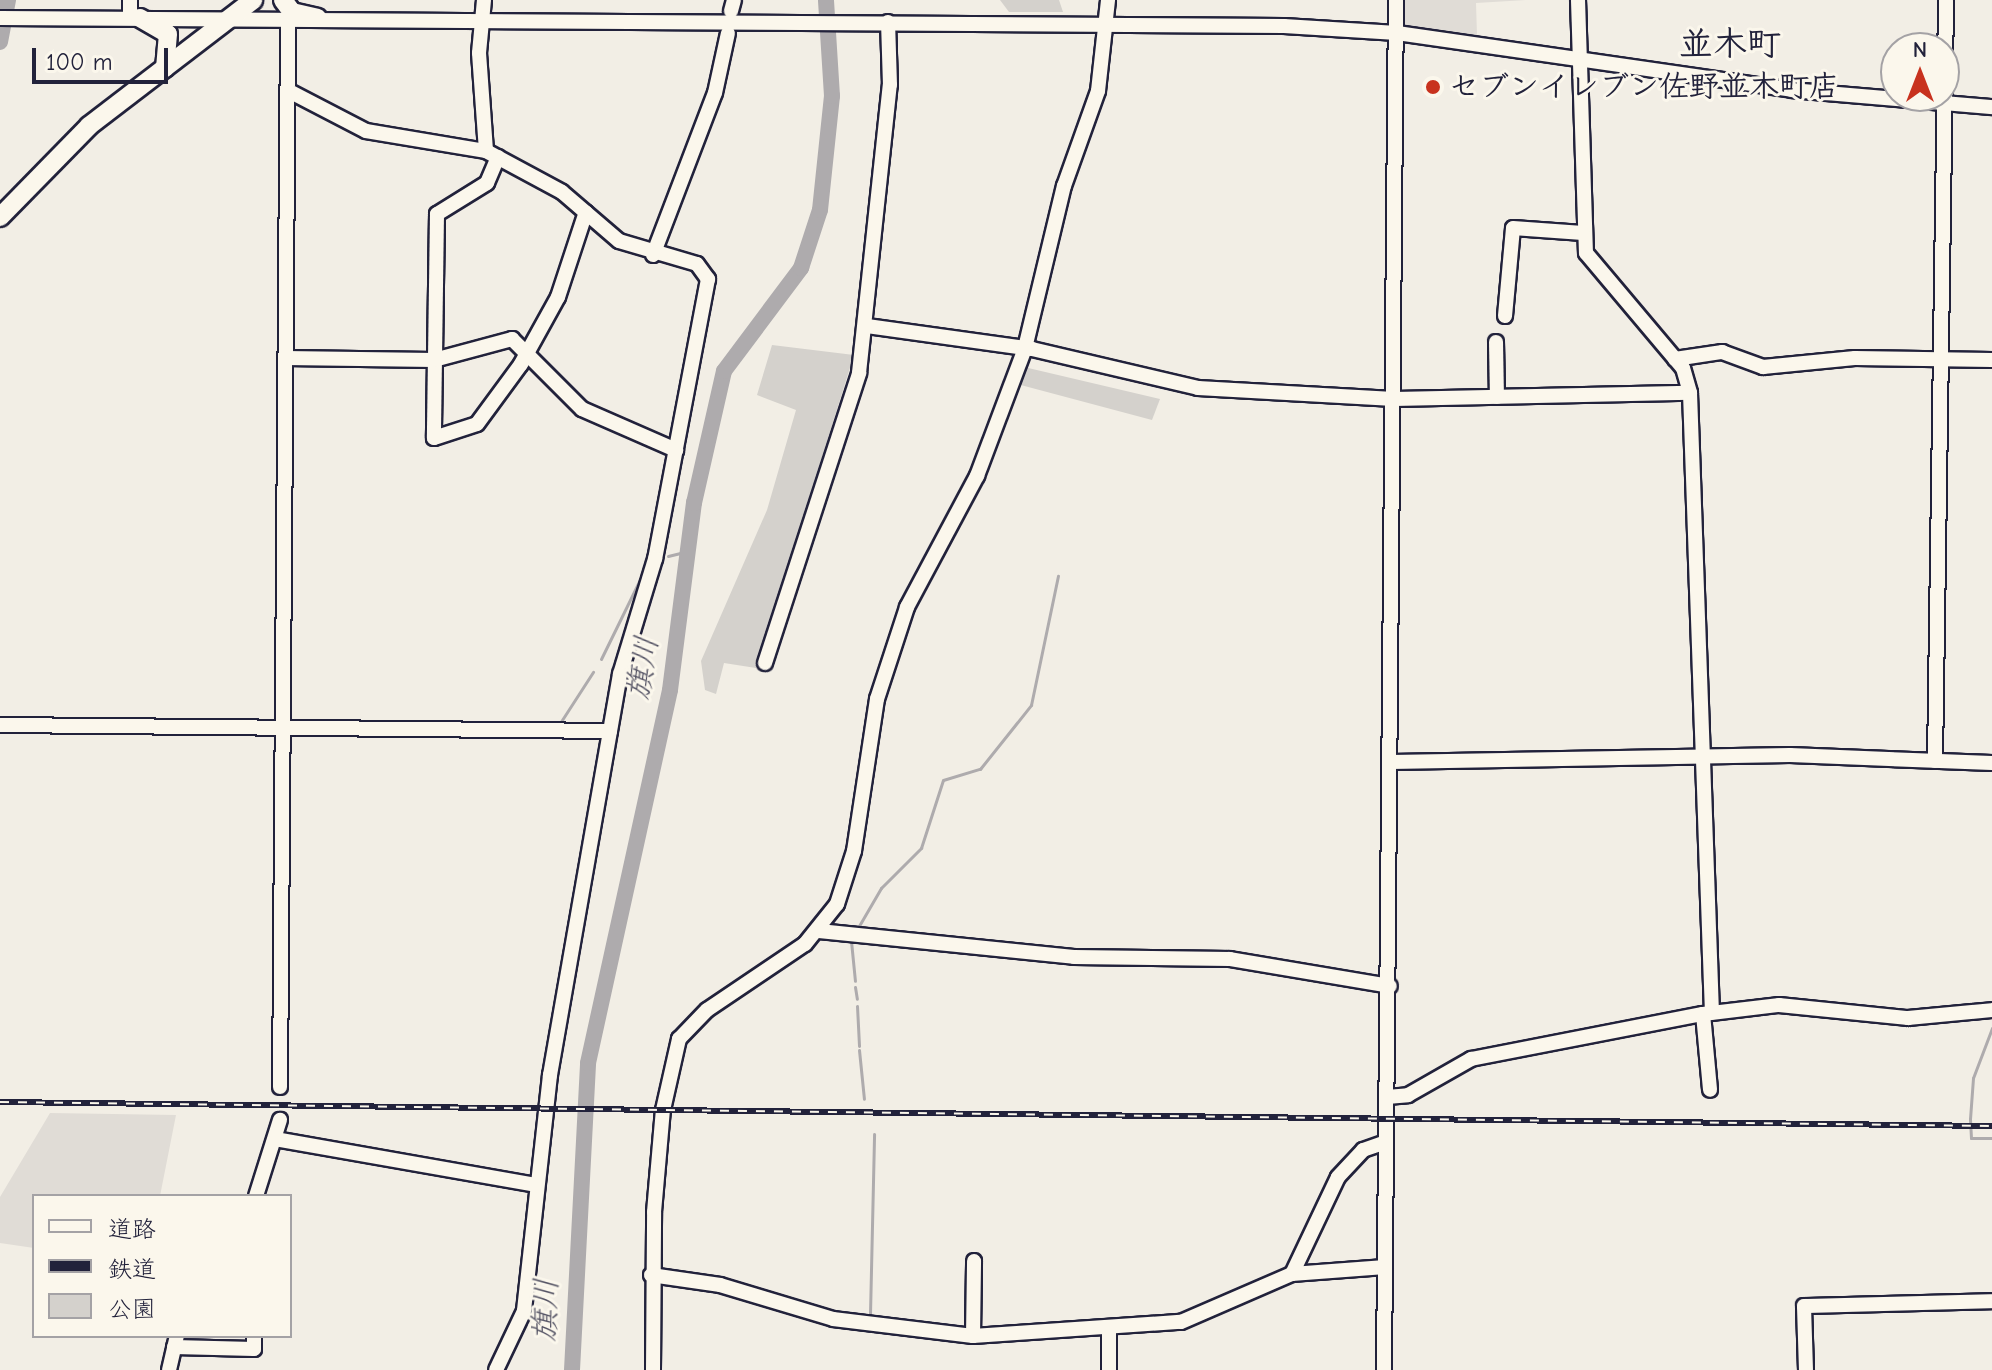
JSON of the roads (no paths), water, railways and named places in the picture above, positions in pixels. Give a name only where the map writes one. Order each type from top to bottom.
[{"type":"main road","points":[[0,217],[89,126],[253,0]]},
{"type":"main road","points":[[286,9],[317,18]]},
{"type":"main road","points":[[135,18],[168,34],[165,68]]},
{"type":"street","points":[[130,0],[135,18]]},
{"type":"street","points":[[484,0],[480,20],[492,154],[487,183],[437,214],[434,438],[447,437],[477,424],[528,354],[572,264],[586,212]]},
{"type":"street","points":[[653,1370],[651,1275],[663,1110],[679,1039],[707,1010],[819,931],[851,865],[877,699],[907,607],[977,476],[1025,348],[1064,186],[1095,102],[1109,23],[1108,0]]},
{"type":"street","points":[[1384,1370],[1390,986],[1396,0]]},
{"type":"street","points":[[1578,0],[1582,59],[1583,233],[1590,262],[1675,359],[1690,393],[1710,1090]]},
{"type":"street","points":[[1945,32],[1946,0]]},
{"type":"street","points":[[0,18],[230,19],[286,9],[280,1087]]},
{"type":"street","points":[[317,18],[1109,23],[1397,33],[1880,98]]},
{"type":"street","points":[[765,663],[844,427],[867,326],[890,85],[886,22]]},
{"type":"street","points":[[653,255],[663,214],[715,93],[728,33]]},
{"type":"street","points":[[287,90],[366,131],[492,154],[586,212],[619,241],[653,255],[697,264],[708,279],[676,450],[610,731],[537,1185],[524,1311],[496,1370]]},
{"type":"street","points":[[1960,106],[1992,107]]},
{"type":"street","points":[[1935,761],[1944,112]]},
{"type":"street","points":[[1505,316],[1513,228],[1583,233]]},
{"type":"street","points":[[867,326],[1025,348],[1192,387],[1394,399],[1690,393]]},
{"type":"street","points":[[285,358],[434,360],[507,340],[528,354],[582,409],[676,450]]},
{"type":"street","points":[[1496,342],[1497,397]]},
{"type":"street","points":[[1675,359],[1722,352],[1763,367],[1941,359],[1992,360]]},
{"type":"street","points":[[0,725],[610,731]]},
{"type":"street","points":[[1391,762],[1702,758],[1992,763]]},
{"type":"street","points":[[819,931],[1074,957],[1230,959],[1390,986]]},
{"type":"street","points":[[1387,1097],[1408,1095],[1471,1059],[1708,1014],[1779,1005],[1908,1018],[1992,1010]]},
{"type":"street","points":[[257,1194],[280,1120]]},
{"type":"street","points":[[275,1139],[537,1185]]},
{"type":"street","points":[[1292,1274],[1338,1177],[1363,1150],[1386,1142]]},
{"type":"street","points":[[973,1336],[974,1261]]},
{"type":"street","points":[[651,1275],[720,1285],[833,1319],[973,1336],[1109,1330],[1197,1317],[1292,1274],[1385,1267]]},
{"type":"street","points":[[1806,1370],[1804,1306],[1992,1301]]},
{"type":"street","points":[[1109,1330],[1109,1370]]},
{"type":"street","points":[[169,1370],[176,1342],[254,1349],[254,1338]]},
{"type":"waterway","points":[[0,42],[8,0]]},
{"type":"waterway","name":"旗川","points":[[572,1370],[588,1063],[670,690],[694,503],[724,371],[801,268],[820,210],[832,96],[826,0]]},
{"type":"waterway","points":[[668,556],[688,551]]},
{"type":"waterway","points":[[601,659],[647,565]]},
{"type":"waterway","points":[[856,931],[881,888],[921,848],[943,780],[980,769],[1031,705],[1058,576]]},
{"type":"waterway","points":[[528,723],[560,723],[593,672]]},
{"type":"waterway","points":[[851,941],[855,981]]},
{"type":"waterway","points":[[855,987],[857,999]]},
{"type":"waterway","points":[[857,1006],[859,1046]]},
{"type":"waterway","points":[[1992,1028],[1973,1078],[1970,1119],[1971,1138],[1992,1138]]},
{"type":"waterway","points":[[859,1050],[864,1099]]},
{"type":"waterway","points":[[870,1314],[874,1134]]},
{"type":"railway","points":[[0,1102],[1992,1126]]},
{"type":"place","name":"セブンイレブン佐野並木町店","points":[[1433,87]]},
{"type":"district","name":"並木町","points":[[1730,45]]}]
